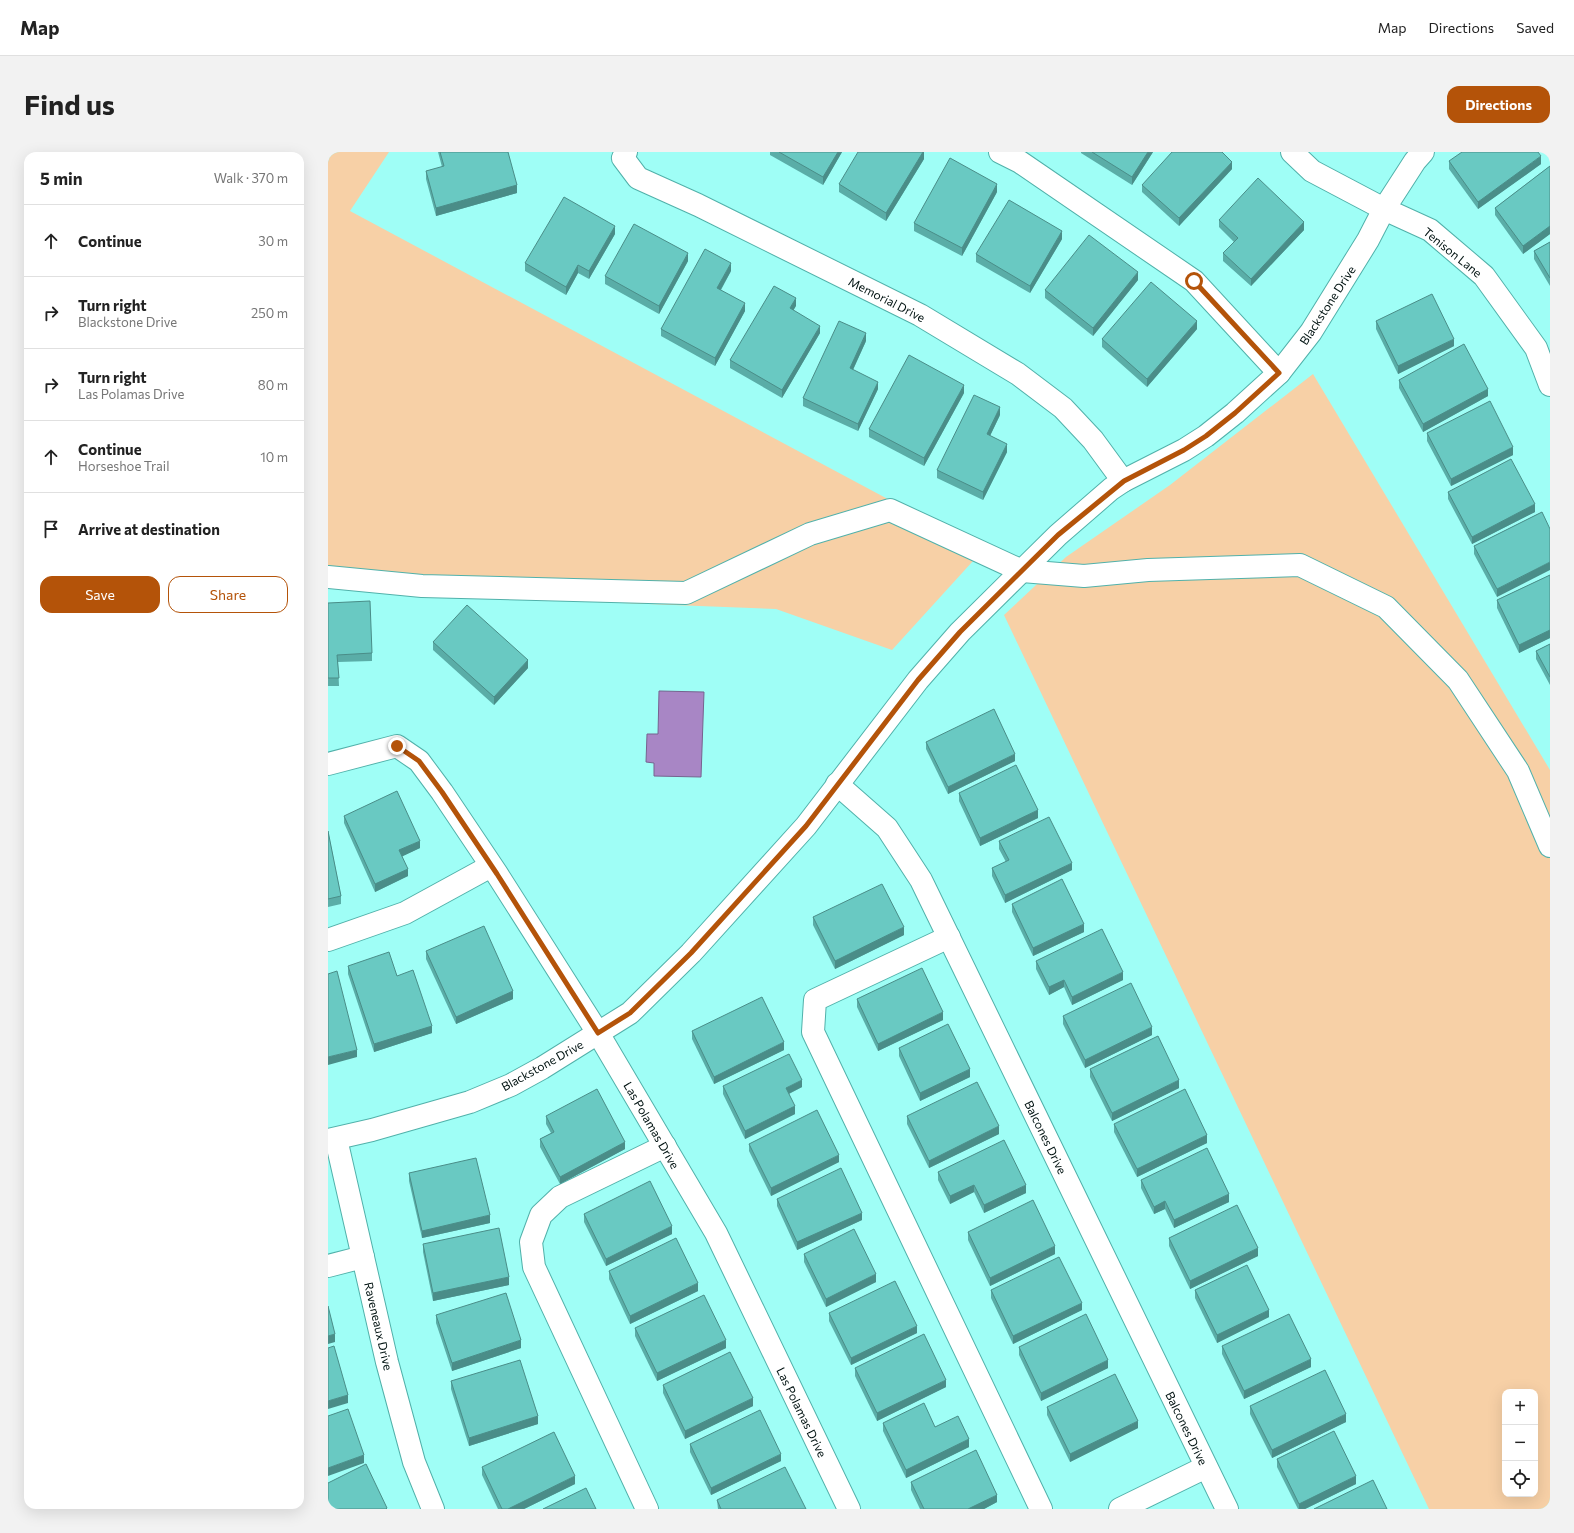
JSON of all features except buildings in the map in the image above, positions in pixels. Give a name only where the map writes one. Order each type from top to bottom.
[{"type":"street","points":[[1000,152],[1020,162],[1194,281],[1279,373]]},
{"type":"street","name":"Tenison Lane","points":[[1292,152],[1312,171],[1384,209],[1430,230],[1484,276],[1536,348],[1550,385]]},
{"type":"street","name":"Blackstone Drive","points":[[332,1140],[470,1102],[511,1085],[630,1013],[691,953],[806,826],[836,784],[882,728],[918,680],[960,632],[1058,535],[1124,481],[1184,450],[1206,436],[1235,413],[1279,373],[1311,332],[1368,240],[1384,209],[1415,160],[1423,152]]},
{"type":"street","name":"Memorial Drive","points":[[625,155],[638,178],[698,205],[920,315],[1018,374],[1063,408],[1093,440],[1124,481]]},
{"type":"street","points":[[328,577],[422,586],[686,594],[810,534],[890,510],[1022,571],[1084,576],[1148,570],[1300,565],[1386,607],[1458,680],[1518,771],[1550,846]]},
{"type":"street","name":"Las Polamas Drive","points":[[328,764],[397,746],[419,761],[448,801],[598,1033],[716,1233],[849,1509]]},
{"type":"street","name":"Balcones Drive","points":[[836,784],[887,828],[921,880],[1227,1509]]},
{"type":"street","points":[[328,940],[405,913],[491,866]]},
{"type":"street","points":[[949,937],[815,1000],[812,1032],[1040,1509]]},
{"type":"street","name":"Raveneaux Drive","points":[[332,1140],[363,1257],[387,1362],[412,1454],[433,1509]]},
{"type":"street","points":[[647,1509],[534,1267],[531,1242],[541,1215],[560,1197],[665,1146]]},
{"type":"street","points":[[328,1266],[363,1257]]},
{"type":"street","points":[[1120,1509],[1206,1467]]},
{"type":"shaded area","points":[[328,152],[389,152],[350,211],[983,550],[892,650],[776,609],[544,600],[328,586]]},
{"type":"shaded area","points":[[1313,374],[1550,770],[1550,1509],[1429,1509],[1004,615],[1066,557],[1170,485]]},
{"type":"shaded area","points":[[659,691],[704,692],[701,777],[654,776],[654,763],[646,762],[647,734],[658,734]]},
{"type":"route","points":[[397,746],[419,761],[442,792],[497,874],[598,1033],[630,1013],[691,953],[806,826],[836,784],[882,728],[918,680],[960,632],[1058,535],[1111,489],[1184,450],[1206,436],[1235,413],[1279,373],[1194,281]]}]
